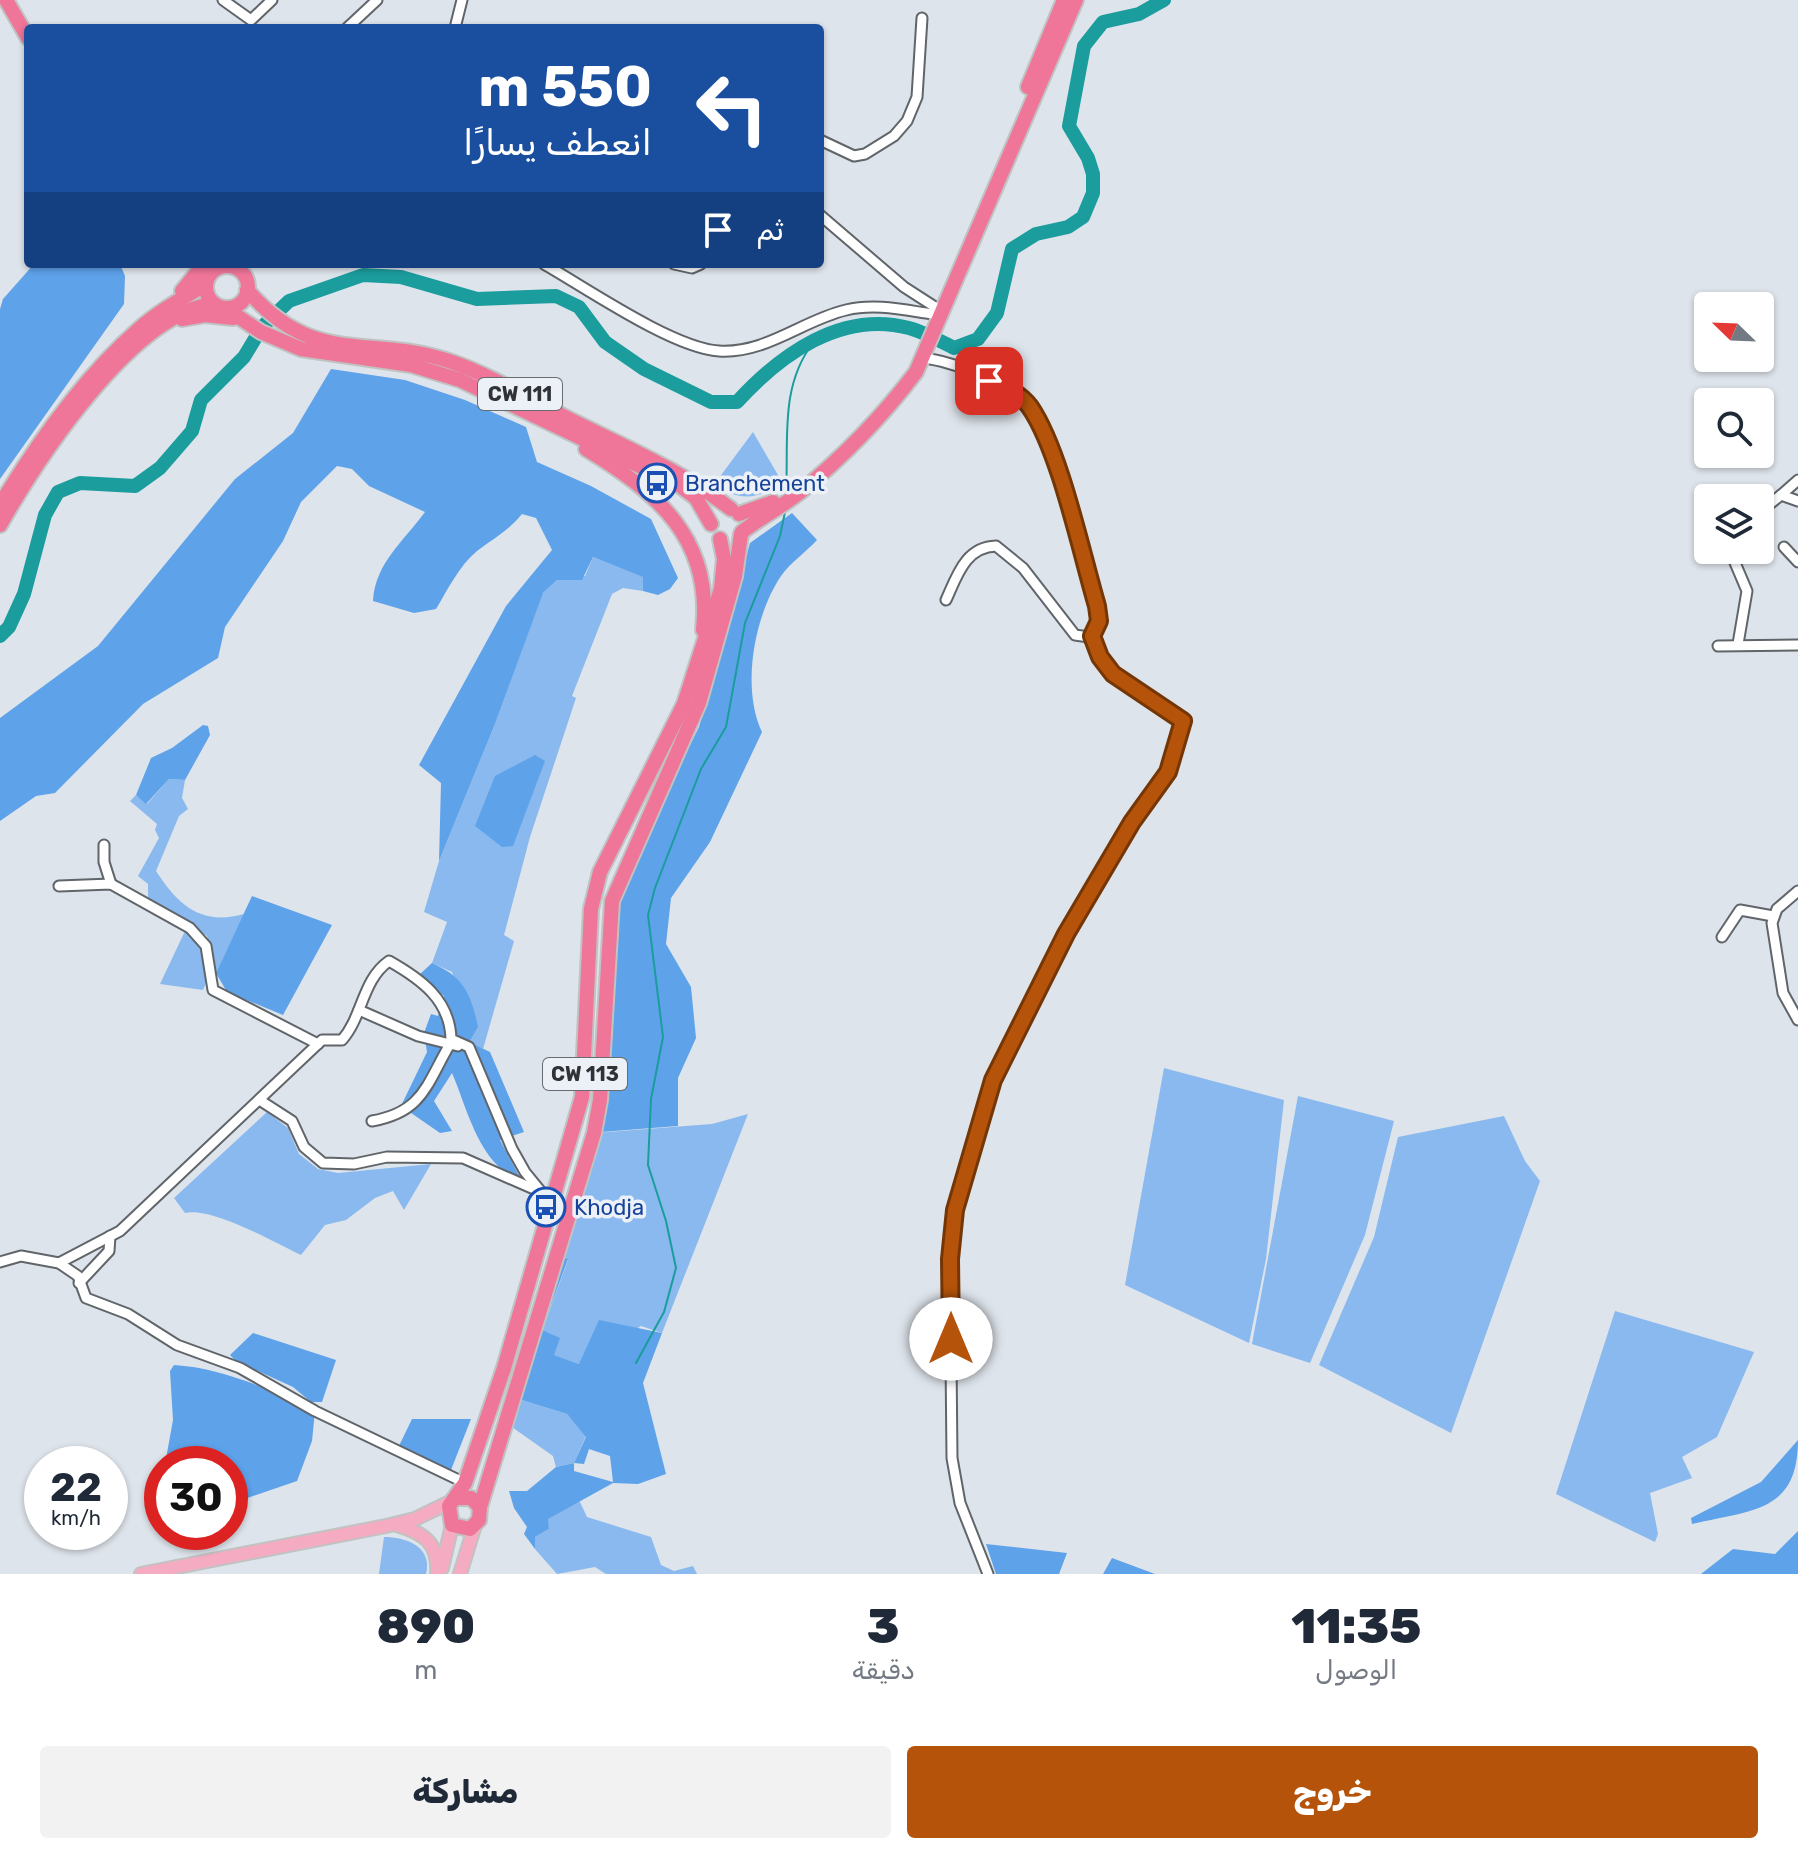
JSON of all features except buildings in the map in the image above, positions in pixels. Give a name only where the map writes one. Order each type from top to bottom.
[{"type":"highway","points":[[6,0],[24,31]]},
{"type":"highway","points":[[16,0],[30,24]]},
{"type":"highway","points":[[777,504],[716,514],[711,524],[713,533],[720,539],[731,540],[795,490],[873,411],[924,350],[933,317],[1064,0]]},
{"type":"highway","points":[[933,317],[1076,0]]},
{"type":"highway","points":[[0,505],[33,452],[76,396],[123,344],[158,321],[186,310],[240,303],[247,290],[240,268]]},
{"type":"highway","points":[[209,271],[207,295],[246,322]]},
{"type":"highway","points":[[0,525],[39,462],[83,403],[209,271]]},
{"type":"highway","name":"CW 111","points":[[247,290],[286,336],[412,353],[463,366],[652,459],[696,483],[735,511]]},
{"type":"highway","points":[[158,321],[198,316],[246,322],[286,336],[313,352],[393,362],[446,375],[549,425],[632,478],[666,510],[684,534],[697,560],[704,587],[700,655]]},
{"type":"highway","name":"CW 111","points":[[549,425],[679,485],[696,498],[711,524]]},
{"type":"highway","points":[[480,1507],[471,1498],[455,1499],[450,1522],[464,1530],[475,1525],[594,1133],[600,1100],[612,901],[699,703],[735,576],[744,522],[735,511]]},
{"type":"highway","points":[[700,655],[721,589],[724,559],[720,539]]},
{"type":"highway","name":"CW 113","points":[[455,1499],[465,1483],[530,1288],[548,1199],[582,1097],[591,909],[600,872],[673,731],[700,655]]},
{"type":"main road","points":[[141,1574],[415,1519],[455,1499]]},
{"type":"main road","points":[[415,1519],[450,1522],[439,1574]]},
{"type":"main road","points":[[393,1524],[417,1531],[432,1542],[438,1558],[439,1574]]},
{"type":"main road","points":[[460,1574],[475,1525]]},
{"type":"street","points":[[223,0],[251,20],[272,0]]},
{"type":"street","points":[[351,24],[377,0]]},
{"type":"street","points":[[456,24],[462,0]]},
{"type":"street","points":[[824,142],[854,156],[865,154],[894,136],[907,121],[917,97],[922,18]]},
{"type":"street","points":[[824,218],[904,287],[933,317]]},
{"type":"street","points":[[551,268],[632,314],[704,349],[740,351],[847,310],[886,307],[933,317]]},
{"type":"street","points":[[924,350],[1012,391],[1029,405],[1046,437],[1097,606],[1099,621],[1092,636],[1100,657],[1113,674],[1142,696],[1181,717],[1182,723],[1168,772],[1132,822],[1066,934],[998,1069],[958,1195],[950,1259],[952,1458],[960,1503],[988,1574]]},
{"type":"street","points":[[1774,501],[1798,480]]},
{"type":"street","points":[[1781,495],[1798,501]]},
{"type":"street","points":[[946,600],[967,557],[979,549],[996,546],[1023,568],[1075,635],[1083,638],[1092,636]]},
{"type":"street","points":[[1784,547],[1798,562]]},
{"type":"street","points":[[1736,564],[1747,591],[1738,644]]},
{"type":"street","points":[[1718,646],[1798,645]]},
{"type":"street","points":[[104,845],[104,862],[111,884]]},
{"type":"street","points":[[59,886],[111,884],[199,936],[208,954],[213,990],[318,1044]]},
{"type":"street","points":[[1773,916],[1798,891]]},
{"type":"street","points":[[1722,937],[1740,910],[1773,916]]},
{"type":"street","points":[[1773,916],[1783,993],[1798,1020]]},
{"type":"street","points":[[59,1263],[110,1236],[261,1101],[322,1040],[342,1040],[378,969],[389,961],[437,994],[451,1022],[451,1039],[469,1047],[512,1149],[548,1199]]},
{"type":"street","points":[[359,1010],[418,1036],[469,1047]]},
{"type":"street","points":[[372,1121],[403,1114],[415,1104],[450,1044]]},
{"type":"street","points":[[261,1101],[292,1121],[304,1147],[323,1163],[354,1164],[387,1157],[463,1158],[548,1199]]},
{"type":"street","points":[[79,1283],[109,1251],[110,1236]]},
{"type":"street","points":[[0,1262],[21,1256],[59,1263],[78,1276],[82,1296],[93,1303],[128,1314],[177,1345],[240,1368],[315,1411],[465,1483]]},
{"type":"shaded area","points":[[30,268],[122,268],[125,276],[124,304],[0,479],[0,309],[3,299]]},
{"type":"shaded area","points":[[331,369],[405,380],[465,400],[526,427],[537,462],[591,486],[651,519],[678,578],[670,589],[658,595],[643,591],[643,577],[593,557],[582,580],[557,580],[543,593],[495,724],[439,861],[441,783],[419,765],[506,606],[552,550],[536,518],[522,514],[471,557],[436,609],[414,613],[373,601],[375,587],[385,564],[425,512],[369,486],[352,469],[337,466],[301,502],[283,541],[225,627],[218,658],[143,704],[55,793],[36,796],[0,821],[0,718],[98,646],[235,479],[293,433]]},
{"type":"shaded area","points":[[753,432],[782,482],[764,493],[748,496],[732,494],[713,486]]},
{"type":"shaded area","points":[[792,513],[817,540],[781,576],[758,631],[752,695],[762,732],[710,842],[671,898],[666,944],[691,987],[696,1038],[678,1078],[678,1126],[601,1132],[615,902],[699,727],[750,543]]},
{"type":"shaded area","points":[[593,557],[644,577],[643,591],[623,588],[612,594],[572,696],[576,698],[530,837],[504,935],[514,941],[483,1049],[469,1042],[452,972],[432,963],[447,922],[424,912],[439,861],[495,724],[542,594],[557,580],[585,576]]},
{"type":"shaded area","points":[[203,725],[208,726],[210,735],[185,780],[169,779],[146,804],[136,795],[151,758],[172,748]]},
{"type":"shaded area","points":[[535,755],[545,761],[513,846],[502,847],[475,826],[495,776]]},
{"type":"shaded area","points":[[169,779],[185,780],[182,798],[188,809],[179,816],[156,871],[173,894],[192,910],[215,917],[244,914],[216,973],[207,936],[148,901],[148,884],[138,876],[159,838],[155,830],[157,824],[130,801],[136,795],[147,804]]},
{"type":"shaded area","points":[[252,896],[332,925],[283,1015],[227,992],[216,973]]},
{"type":"shaded area","points":[[185,931],[197,943],[205,958],[208,973],[203,990],[160,984]]},
{"type":"shaded area","points":[[432,963],[452,974],[469,996],[478,1027],[469,1042],[490,1052],[524,1132],[500,1140],[522,1181],[507,1174],[485,1150],[452,1073],[434,1101],[452,1131],[440,1133],[401,1106],[427,1052],[424,1033],[431,1014],[438,1016],[444,996],[419,975]]},
{"type":"shaded area","points":[[1164,1068],[1284,1100],[1266,1259],[1249,1343],[1125,1285]]},
{"type":"shaded area","points":[[1298,1096],[1394,1121],[1365,1235],[1310,1363],[1252,1344]]},
{"type":"shaded area","points":[[267,1112],[288,1128],[299,1154],[318,1169],[338,1173],[431,1164],[404,1210],[393,1191],[375,1198],[346,1220],[325,1225],[301,1255],[227,1220],[196,1212],[185,1213],[174,1198]]},
{"type":"shaded area","points":[[748,1114],[662,1333],[641,1326],[579,1364],[553,1355],[542,1331],[568,1260],[555,1256],[594,1133],[712,1124]]},
{"type":"shaded area","points":[[1504,1116],[1525,1161],[1540,1181],[1451,1433],[1319,1365],[1374,1237],[1398,1137]]},
{"type":"shaded area","points":[[555,1256],[568,1259],[542,1330],[560,1338],[554,1355],[579,1364],[599,1320],[662,1333],[643,1383],[666,1474],[638,1484],[613,1483],[548,1519],[549,1529],[535,1537],[535,1549],[524,1534],[527,1527],[514,1508],[509,1491],[527,1491],[556,1467],[574,1463],[586,1437],[567,1414],[512,1397]],"holes":[[[589,1449],[610,1456],[613,1482],[574,1471],[574,1463],[584,1464]]]},
{"type":"shaded area","points":[[1615,1311],[1754,1352],[1717,1437],[1682,1457],[1692,1478],[1650,1493],[1658,1534],[1655,1542],[1556,1494]]},
{"type":"shaded area","points":[[253,1333],[336,1360],[322,1402],[311,1402],[293,1387],[236,1361],[230,1355]]},
{"type":"shaded area","points":[[174,1365],[211,1370],[264,1388],[315,1411],[312,1441],[297,1481],[248,1498],[248,1446],[168,1446],[173,1420],[170,1371]]},
{"type":"shaded area","points":[[512,1397],[567,1414],[586,1436],[574,1463],[556,1467],[553,1456],[505,1422]]},
{"type":"shaded area","points":[[412,1419],[471,1419],[449,1475],[397,1450]]},
{"type":"shaded area","points":[[1798,1440],[1796,1464],[1790,1482],[1780,1495],[1751,1511],[1692,1524],[1691,1518],[1761,1482]]},
{"type":"shaded area","points":[[579,1500],[587,1517],[651,1537],[661,1565],[674,1571],[693,1566],[697,1574],[606,1574],[595,1567],[557,1574],[535,1549],[535,1537],[549,1529],[547,1519]]},
{"type":"shaded area","points":[[1798,1531],[1798,1574],[1701,1574],[1733,1549],[1775,1554]]},
{"type":"shaded area","points":[[384,1537],[416,1545],[425,1556],[426,1574],[379,1574]]},
{"type":"shaded area","points":[[986,1544],[1067,1553],[1059,1574],[996,1574]]},
{"type":"shaded area","points":[[1112,1558],[1155,1574],[1103,1574]]},
{"type":"waterway","points":[[0,636],[9,627],[24,594],[45,515],[58,492],[80,483],[135,486],[160,468],[192,431],[201,400],[244,357],[262,327],[289,301],[363,275],[401,277],[477,299],[556,296],[579,307],[605,342],[644,369],[711,402],[737,402],[792,353],[836,331],[859,325],[884,324],[909,328],[954,348],[978,339],[997,313],[1012,249],[1036,234],[1068,227],[1083,217],[1093,193],[1093,174],[1088,158],[1069,126],[1084,46],[1103,22],[1139,14],[1164,0]]},
{"type":"waterway","points":[[786,494],[790,396],[802,360],[813,343]]},
{"type":"waterway","points":[[636,1363],[664,1312],[676,1268],[666,1221],[648,1165],[651,1099],[663,1037],[648,915],[655,888],[701,769],[726,727],[745,623],[780,536],[785,512]]},
{"type":"place","name":"Branchement","points":[[657,483]]},
{"type":"place","name":"Khodja","points":[[546,1207]]},
{"type":"route","points":[[951,1339],[952,1226],[965,1165],[993,1080],[1066,934],[1132,822],[1168,772],[1175,757],[1176,739],[1183,721],[1119,679],[1100,657],[1092,636],[1099,621],[1097,606],[1046,437],[1029,405],[1012,391],[989,381]]}]
